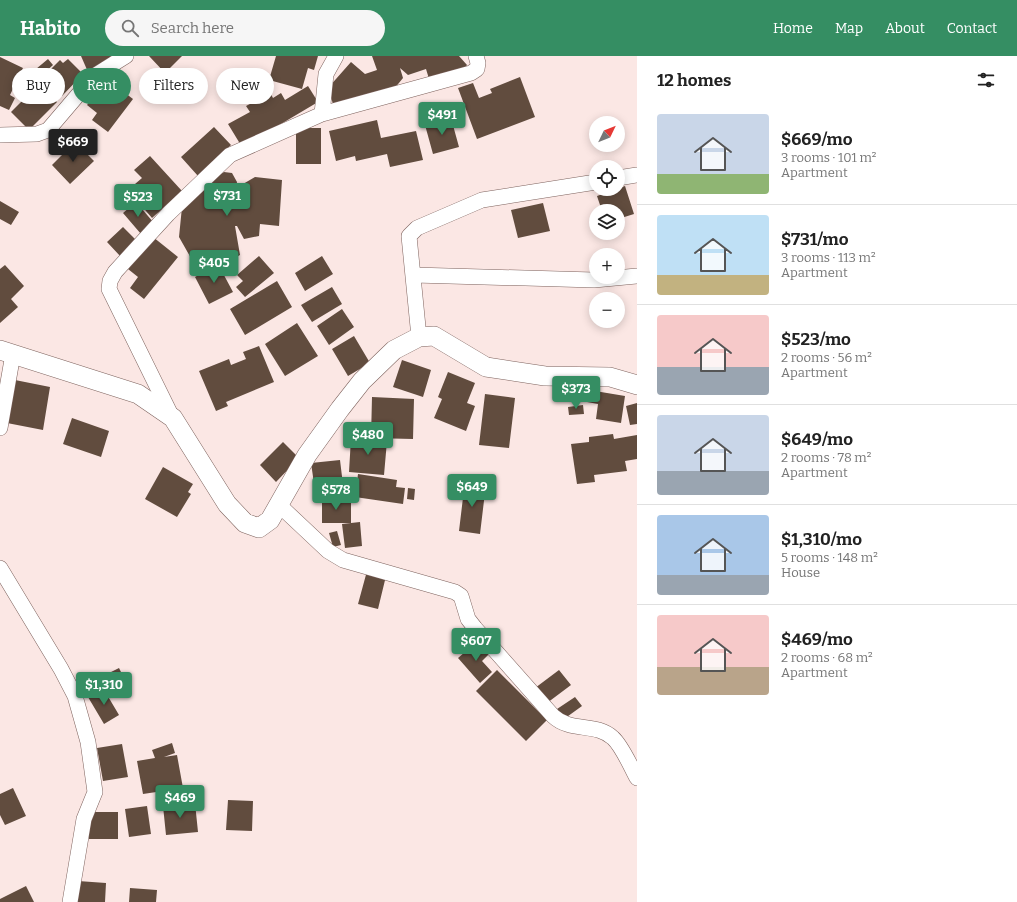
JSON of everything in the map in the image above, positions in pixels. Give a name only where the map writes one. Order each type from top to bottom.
[{"type":"street","points":[[0,135],[37,134],[48,130],[94,76],[126,56]]},
{"type":"street","points":[[322,114],[326,74],[336,56]]},
{"type":"street","points":[[476,56],[478,63],[477,69],[471,73],[322,114],[230,155],[168,214],[115,272],[110,281],[109,289],[173,418],[227,504],[245,523],[259,528],[270,520],[307,455],[340,408],[362,381],[394,350],[418,337],[434,336],[486,367],[545,376],[610,377],[637,385]]},
{"type":"street","points":[[625,177],[637,175]]},
{"type":"street","points":[[418,337],[414,275],[409,236],[417,228],[482,200],[589,183]]},
{"type":"street","points":[[414,275],[594,280],[637,276]]},
{"type":"street","points":[[0,428],[7,352],[138,394],[173,418]]},
{"type":"street","points":[[278,504],[328,551],[343,560],[455,592],[462,596],[468,619],[553,716],[560,723],[597,730],[614,738],[637,778]]},
{"type":"street","points":[[0,568],[61,669],[75,696],[88,742],[95,792],[84,818],[70,902]]},
{"type":"building","points":[[81,56],[118,56],[96,68],[86,68]]},
{"type":"building","points":[[149,56],[182,56],[170,68],[160,68]]},
{"type":"building","points":[[276,56],[318,56],[314,70],[308,68],[302,89],[274,81],[274,68],[272,68]]},
{"type":"building","points":[[372,56],[459,56],[467,65],[461,73],[430,82],[426,69],[408,75],[400,68],[403,78],[394,89],[333,104],[328,88],[351,62],[365,74],[377,70]]},
{"type":"building","points":[[0,57],[23,68],[12,68],[12,91],[10,95],[12,96],[12,104],[9,110],[0,106]]},
{"type":"building","points":[[48,59],[53,65],[50,68],[37,68]]},
{"type":"building","points":[[68,59],[77,68],[73,68],[73,84],[65,93],[65,68],[52,68],[60,60],[63,63]]},
{"type":"building","points":[[520,77],[535,117],[477,139],[458,88],[473,83],[479,98],[492,93],[490,89]]},
{"type":"building","points":[[308,86],[318,102],[242,147],[228,124],[250,112],[246,106],[250,104],[274,104],[274,97],[281,93],[285,100]]},
{"type":"building","points":[[19,104],[55,104],[29,130],[11,112]]},
{"type":"building","points":[[129,104],[108,132],[92,120],[97,113],[87,105]]},
{"type":"building","points":[[451,118],[459,147],[433,154],[425,125]]},
{"type":"building","points":[[377,120],[381,138],[416,131],[423,160],[390,167],[387,154],[356,161],[355,156],[336,161],[329,131]]},
{"type":"building","points":[[214,127],[231,145],[198,176],[181,157]]},
{"type":"building","points":[[296,128],[321,128],[321,164],[296,164]]},
{"type":"building","points":[[75,142],[94,161],[70,184],[52,165]]},
{"type":"building","points":[[150,156],[182,191],[152,218],[128,190],[142,178],[134,170]]},
{"type":"building","points":[[224,172],[232,173],[237,182],[234,205],[241,200],[243,184],[255,177],[282,180],[279,226],[260,224],[259,236],[244,239],[237,226],[235,226],[240,255],[224,264],[209,262],[196,267],[179,237],[182,207],[198,189],[212,187],[212,179]]},
{"type":"building","points":[[625,186],[634,214],[625,217],[625,204],[600,204],[597,196],[625,196]]},
{"type":"building","points":[[0,201],[19,212],[11,225],[0,219]]},
{"type":"building","points":[[136,202],[154,223],[141,234],[123,213]]},
{"type":"building","points":[[543,203],[550,231],[518,238],[511,210]]},
{"type":"building","points":[[123,227],[137,241],[121,257],[107,242]]},
{"type":"building","points":[[153,237],[178,257],[144,299],[130,288],[138,277],[128,269]]},
{"type":"building","points":[[259,256],[274,273],[245,297],[236,287],[243,281],[237,275]]},
{"type":"building","points":[[322,256],[333,274],[305,291],[295,273]]},
{"type":"building","points":[[218,264],[233,292],[209,304],[195,277]]},
{"type":"building","points":[[5,265],[24,286],[11,299],[18,307],[0,323],[0,269]]},
{"type":"building","points":[[277,281],[292,307],[245,335],[230,309]]},
{"type":"building","points":[[332,287],[342,304],[312,322],[301,305]]},
{"type":"building","points":[[342,309],[354,327],[329,345],[317,326]]},
{"type":"building","points":[[297,323],[318,356],[285,376],[265,344]]},
{"type":"building","points":[[354,336],[370,363],[348,376],[332,349]]},
{"type":"building","points":[[259,346],[274,382],[226,402],[228,406],[216,411],[199,371],[229,359],[231,365],[246,359],[243,352]]},
{"type":"building","points":[[402,360],[431,370],[423,397],[393,387]]},
{"type":"building","points":[[448,372],[475,383],[467,403],[475,406],[466,431],[434,418],[442,399],[438,397]]},
{"type":"building","points":[[15,380],[50,387],[43,430],[7,423]]},
{"type":"building","points":[[589,390],[625,396],[621,423],[596,419],[598,404],[587,402]]},
{"type":"building","points":[[485,394],[515,398],[509,448],[479,445]]},
{"type":"building","points":[[372,397],[414,399],[413,439],[371,438]]},
{"type":"building","points":[[637,403],[637,424],[630,425],[626,406]]},
{"type":"building","points":[[583,405],[584,414],[569,415],[568,407]]},
{"type":"building","points":[[72,418],[109,431],[101,457],[63,444]]},
{"type":"building","points":[[613,434],[614,439],[637,435],[637,459],[625,461],[627,471],[594,475],[595,482],[577,484],[571,444],[589,442],[589,437]]},
{"type":"building","points":[[351,438],[387,441],[384,475],[349,472]]},
{"type":"building","points":[[283,442],[299,458],[276,482],[260,465]]},
{"type":"building","points":[[340,460],[344,493],[316,497],[311,463]]},
{"type":"building","points":[[163,467],[193,484],[188,492],[191,494],[177,517],[145,499]]},
{"type":"building","points":[[358,474],[397,480],[396,487],[405,488],[403,504],[355,497]]},
{"type":"building","points":[[465,481],[486,484],[480,534],[459,531]]},
{"type":"building","points":[[408,488],[415,489],[414,500],[407,499]]},
{"type":"building","points":[[322,499],[351,500],[351,523],[322,523]]},
{"type":"building","points":[[360,522],[362,546],[345,548],[342,524]]},
{"type":"building","points":[[337,531],[341,545],[333,547],[329,533]]},
{"type":"building","points":[[367,571],[386,576],[378,609],[358,604]]},
{"type":"building","points":[[478,641],[489,654],[482,661],[492,672],[480,683],[458,658]]},
{"type":"building","points":[[119,668],[127,684],[117,689],[109,673]]},
{"type":"building","points":[[497,670],[547,720],[526,741],[476,691]]},
{"type":"building","points":[[559,670],[571,685],[547,703],[535,688]]},
{"type":"building","points":[[103,688],[119,715],[104,724],[88,697]]},
{"type":"building","points":[[575,697],[582,706],[564,719],[557,709]]},
{"type":"building","points":[[172,743],[175,753],[164,757],[177,755],[183,788],[143,794],[137,761],[155,758],[152,750]]},
{"type":"building","points":[[122,744],[128,777],[103,781],[97,748]]},
{"type":"building","points":[[13,788],[26,816],[5,825],[0,815],[0,794]]},
{"type":"building","points":[[228,800],[253,801],[252,831],[226,830]]},
{"type":"building","points":[[195,803],[198,832],[166,835],[163,806]]},
{"type":"building","points":[[147,806],[151,834],[129,837],[125,809]]},
{"type":"building","points":[[89,812],[118,812],[118,839],[89,839]]},
{"type":"building","points":[[78,881],[106,883],[105,902],[77,902]]},
{"type":"building","points":[[26,886],[34,902],[0,902],[0,899]]},
{"type":"building","points":[[130,888],[157,890],[156,902],[129,902]]}]
